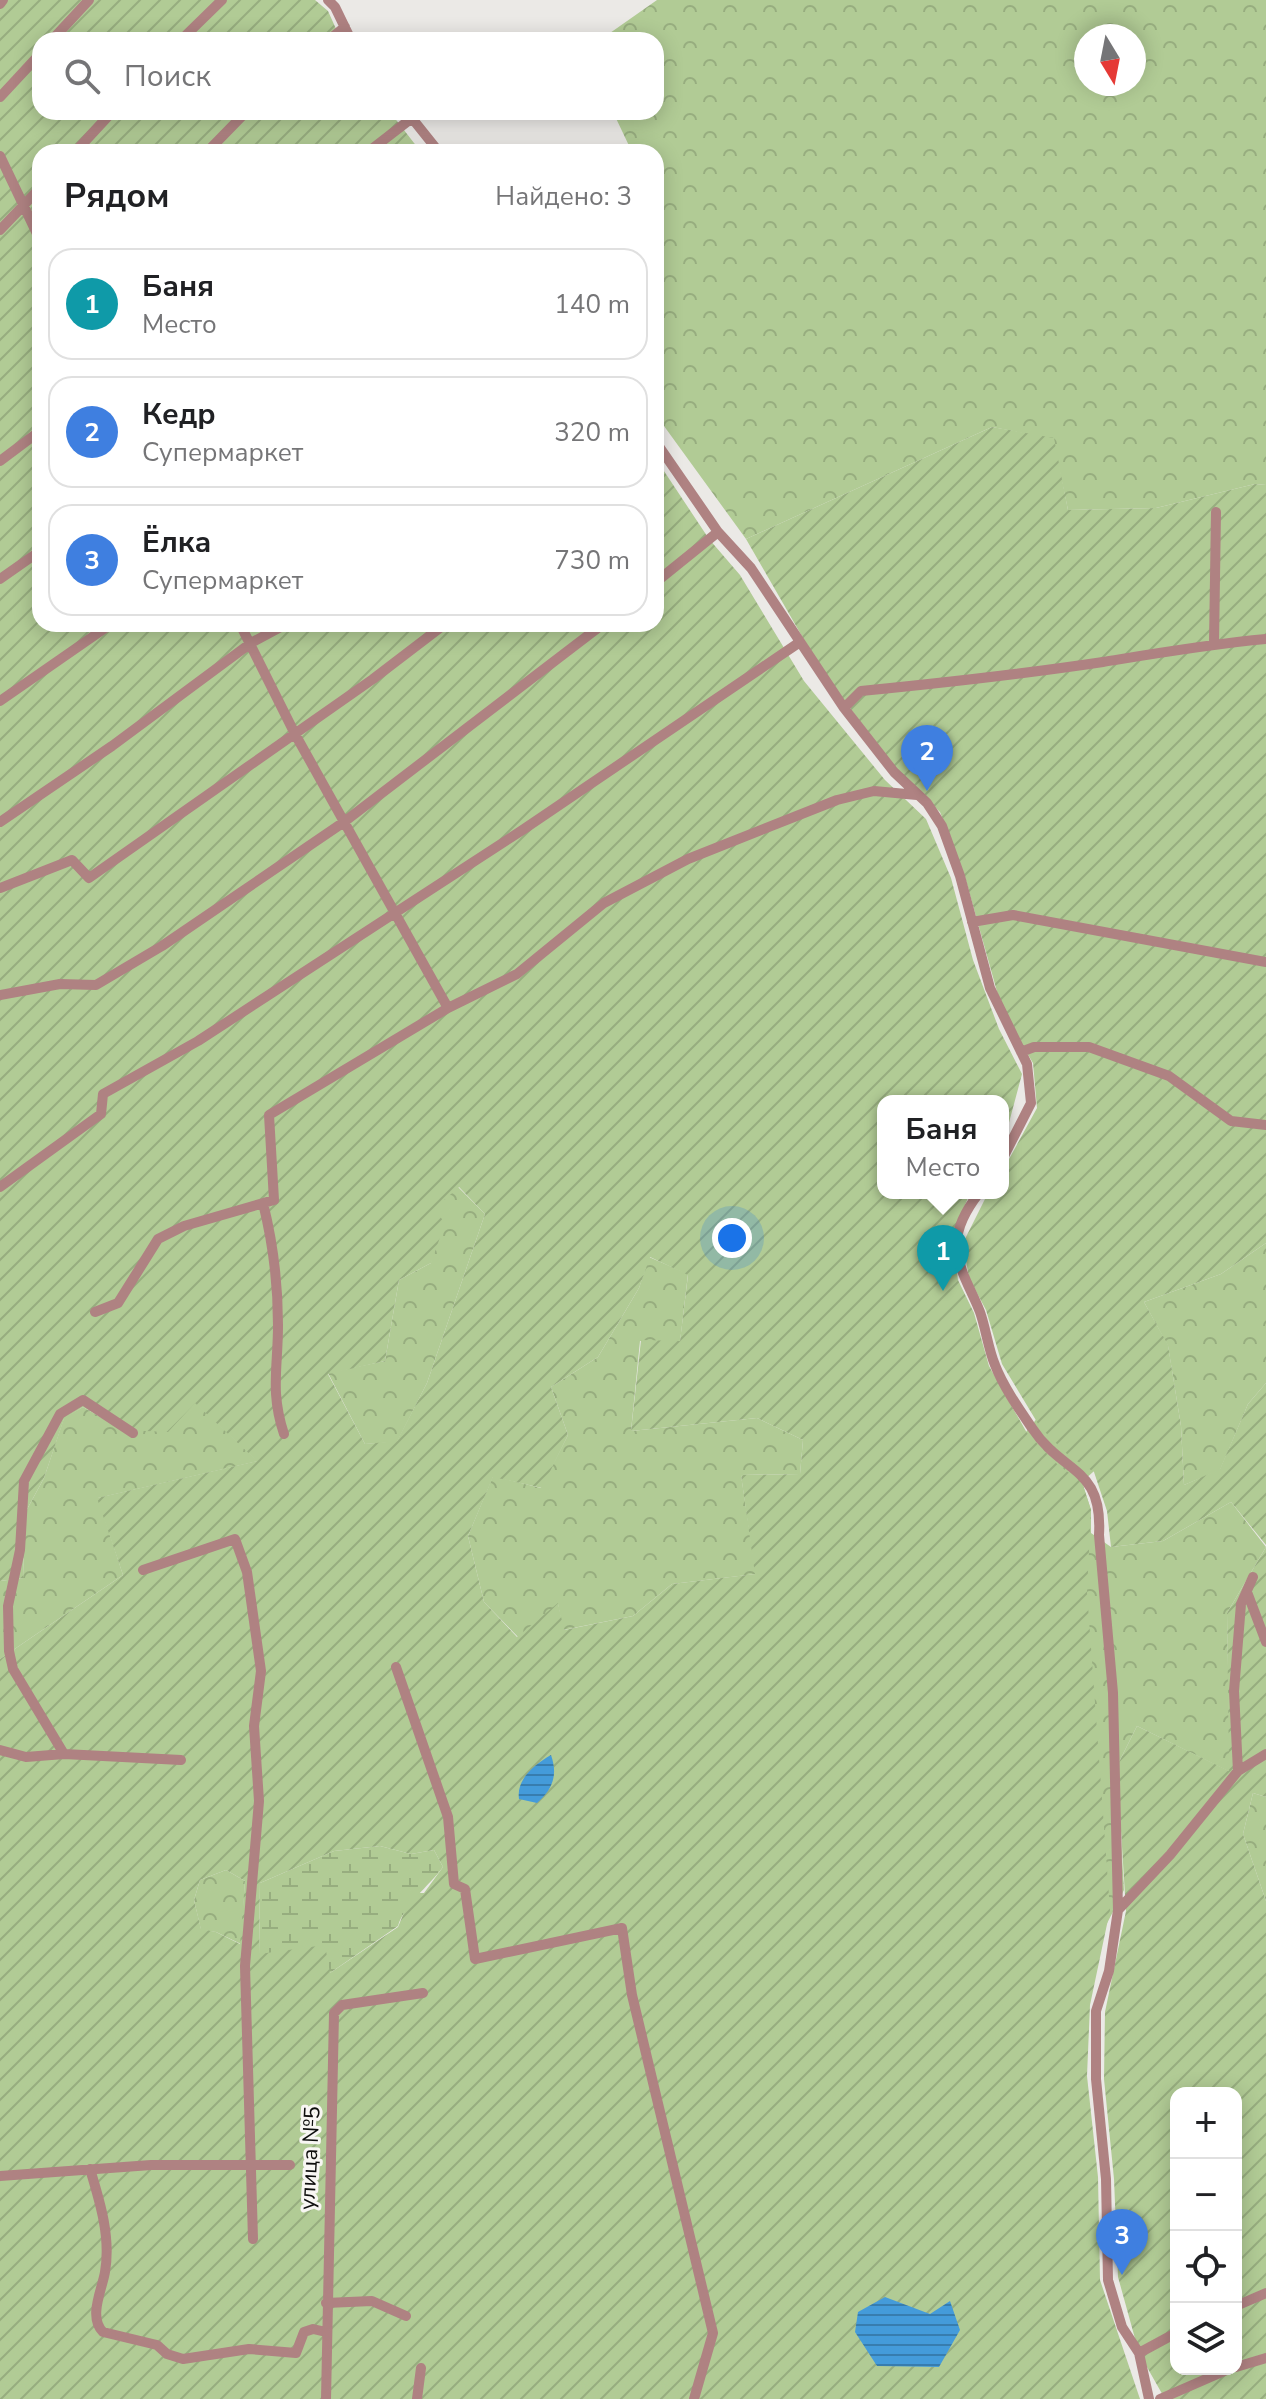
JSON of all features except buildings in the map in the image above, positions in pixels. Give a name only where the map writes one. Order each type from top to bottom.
[{"type":"street","points":[[59,32],[89,0]]},
{"type":"street","points":[[189,32],[222,0]]},
{"type":"street","points":[[328,0],[347,32]]},
{"type":"street","points":[[339,32],[345,27]]},
{"type":"street","points":[[0,97],[32,63]]},
{"type":"street","points":[[82,144],[105,120]]},
{"type":"street","points":[[215,144],[238,120]]},
{"type":"street","points":[[377,144],[404,120]]},
{"type":"street","points":[[414,120],[433,144]]},
{"type":"street","points":[[0,156],[32,221]]},
{"type":"street","points":[[0,230],[32,197]]},
{"type":"street","points":[[0,461],[32,437]]},
{"type":"street","points":[[664,462],[718,532],[751,568],[844,708],[894,772],[942,826],[990,988],[1027,1064],[1031,1103],[1009,1146]]},
{"type":"street","points":[[1214,643],[1216,512]]},
{"type":"street","points":[[664,576],[718,532]]},
{"type":"street","points":[[0,579],[32,557]]},
{"type":"street","points":[[0,701],[99,632]]},
{"type":"street","points":[[245,632],[295,734],[448,1008]]},
{"type":"street","points":[[0,822],[112,746],[251,643],[271,632]]},
{"type":"street","points":[[0,888],[72,860],[89,878],[434,632]]},
{"type":"street","points":[[0,995],[60,984],[96,985],[162,946],[344,822],[593,632]]},
{"type":"street","points":[[844,708],[861,691],[980,678],[1214,643],[1266,639]]},
{"type":"street","points":[[0,1187],[101,1114],[103,1094],[198,1041],[524,829],[800,642]]},
{"type":"street","points":[[95,1312],[118,1303],[158,1239],[184,1226],[274,1200],[269,1115],[448,1008],[517,974],[604,903],[726,841],[837,800],[874,791],[917,795]]},
{"type":"street","points":[[972,922],[1013,915],[1266,962]]},
{"type":"street","points":[[1021,1052],[1034,1047],[1089,1047],[1169,1076],[1231,1121],[1266,1125]]},
{"type":"street","points":[[975,1199],[968,1208],[957,1240],[963,1279],[979,1311],[995,1366],[1033,1431],[1063,1461],[1088,1478],[1101,1509],[1099,1535],[1113,1693],[1118,1910],[1109,1971],[1096,2011],[1096,2079],[1106,2179],[1108,2280],[1122,2327],[1139,2353],[1149,2399]]},
{"type":"street","points":[[263,1203],[273,1240],[278,1324],[274,1402],[284,1434]]},
{"type":"street","points":[[64,1754],[13,1669],[9,1651],[8,1606],[20,1550],[24,1481],[60,1414],[83,1400],[133,1433]]},
{"type":"street","points":[[143,1570],[235,1539],[247,1572],[261,1671],[254,1726],[259,1801],[245,1966],[253,2239]]},
{"type":"street","points":[[1238,1771],[1234,1691],[1241,1604],[1253,1577]]},
{"type":"street","points":[[1247,1592],[1266,1642]]},
{"type":"street","points":[[396,1667],[448,1817],[454,1884],[465,1889],[475,1959],[622,1928],[632,1995],[713,2333],[694,2399]]},
{"type":"street","points":[[0,1750],[26,1757],[64,1754],[181,1760]]},
{"type":"street","points":[[1118,1910],[1170,1855],[1238,1771],[1266,1754]]},
{"type":"street","name":"улица №5","points":[[326,2399],[334,2013],[342,2005],[423,1993]]},
{"type":"street","points":[[0,2176],[90,2169],[250,2163],[290,2165]]},
{"type":"street","points":[[90,2169],[106,2238],[105,2275],[96,2318],[103,2332],[157,2345],[167,2354],[183,2359],[249,2349],[296,2353],[304,2332],[313,2329],[326,2332]]},
{"type":"street","points":[[1242,2303],[1266,2293]]},
{"type":"street","points":[[326,2303],[372,2301],[406,2316]]},
{"type":"street","points":[[1139,2353],[1170,2336]]},
{"type":"street","points":[[1242,2365],[1266,2358]]},
{"type":"street","points":[[417,2399],[421,2368]]},
{"type":"street","points":[[1160,2399],[1215,2375]]},
{"type":"green space","points":[[0,0],[315,0],[328,11],[337,32],[32,32],[32,120],[396,120],[415,144],[32,144],[32,632],[664,632],[664,471],[709,539],[740,575],[804,681],[885,780],[926,819],[951,878],[973,960],[999,1029],[1022,1074],[1009,1123],[1009,1095],[877,1095],[877,1199],[968,1199],[952,1237],[958,1280],[974,1313],[989,1366],[1027,1433],[1058,1465],[1082,1482],[1091,1510],[1087,1592],[1110,1910],[1090,2005],[1087,2076],[1098,2177],[1100,2280],[1140,2399],[0,2399],[0,1659],[123,1575],[97,1498],[257,1461],[195,1403],[168,1432],[123,1430],[83,1407],[64,1419],[44,1478],[25,1513],[23,1578],[0,1581]],"holes":[[[459,1187],[485,1214],[427,1383],[397,1441],[365,1444],[328,1374],[385,1361],[399,1280],[431,1263],[445,1223],[434,1209]],[[650,1257],[688,1275],[680,1341],[641,1340],[631,1431],[757,1418],[803,1440],[800,1474],[741,1475],[755,1574],[672,1584],[633,1616],[564,1630],[558,1603],[517,1637],[484,1602],[468,1536],[493,1477],[542,1488],[568,1435],[551,1387],[598,1357],[639,1288]],[[380,1846],[411,1854],[434,1850],[443,1867],[424,1893],[412,1893],[398,1927],[330,1973],[325,1945],[259,1954],[260,1883],[334,1851]],[[226,1870],[245,1881],[240,1944],[216,1932],[201,1929],[194,1900],[200,1880]]]},
{"type":"green space","points":[[657,0],[1266,0],[1266,485],[1255,484],[1156,508],[1068,510],[1053,439],[992,427],[746,539],[664,426],[664,144],[628,144],[617,120],[664,120],[664,32],[611,32]]},
{"type":"green space","points":[[992,427],[1054,438],[1068,510],[1156,508],[1255,484],[1266,485],[1266,1243],[1221,1274],[1144,1302],[1168,1345],[1181,1426],[1184,1485],[1220,1469],[1248,1404],[1266,1383],[1266,1545],[1231,1502],[1163,1541],[1111,1547],[1107,1511],[1094,1472],[1069,1456],[1040,1427],[1002,1364],[986,1310],[969,1278],[963,1243],[985,1199],[1009,1199],[1009,1159],[1037,1108],[1033,1063],[1003,1013],[965,877],[940,812],[898,772],[822,671],[746,539]]},
{"type":"green space","points":[[458,1187],[485,1214],[427,1383],[397,1442],[365,1444],[328,1373],[385,1361],[399,1280],[431,1263],[433,1209]]},
{"type":"green space","points":[[1266,1243],[1266,1383],[1248,1404],[1220,1470],[1184,1485],[1181,1426],[1168,1346],[1144,1302],[1221,1274]]},
{"type":"green space","points":[[649,1257],[688,1274],[680,1342],[640,1341],[631,1431],[757,1418],[803,1440],[800,1474],[741,1475],[756,1574],[672,1584],[633,1616],[563,1630],[558,1604],[518,1637],[484,1602],[468,1536],[493,1476],[541,1488],[568,1435],[551,1387],[598,1357],[639,1288]]},
{"type":"green space","points":[[1097,1344],[1093,1472],[1082,1482],[1091,1510],[1091,1533],[1111,1547],[1163,1541],[1231,1502],[1266,1547],[1227,1613],[1230,1772],[1137,1726],[1117,1766],[1124,1890],[1093,1951],[1026,1432]]},
{"type":"green space","points":[[195,1402],[258,1461],[98,1498],[123,1575],[0,1659],[0,1581],[23,1578],[25,1513],[44,1478],[64,1418],[83,1407],[123,1430]]},
{"type":"green space","points":[[1266,1547],[1266,1797],[1253,1793],[1243,1834],[1266,1901],[1266,2399],[1165,2399],[1139,2353],[1118,2277],[1114,2179],[1104,2079],[1105,2012],[1126,1911],[1117,1766],[1137,1726],[1229,1771],[1227,1613]]},
{"type":"green space","points":[[1253,1793],[1266,1797],[1266,1901],[1243,1834]]},
{"type":"green space","points":[[380,1846],[411,1854],[434,1850],[443,1867],[411,1903],[398,1926],[330,1973],[259,1954],[260,1883],[334,1851]]},
{"type":"green space","points":[[226,1870],[245,1881],[241,1944],[216,1932],[201,1930],[194,1900],[200,1880]]},
{"type":"water","points":[[551,1755],[554,1775],[547,1792],[537,1803],[519,1799],[520,1785],[524,1779]]},
{"type":"water","points":[[885,2297],[930,2314],[950,2301],[960,2330],[939,2367],[877,2366],[855,2332],[858,2312]]},
{"type":"place","name":"Кедр","points":[[927,791]]},
{"type":"place","name":"Баня","points":[[943,1291]]},
{"type":"place","name":"Ёлка","points":[[1122,2275]]}]
